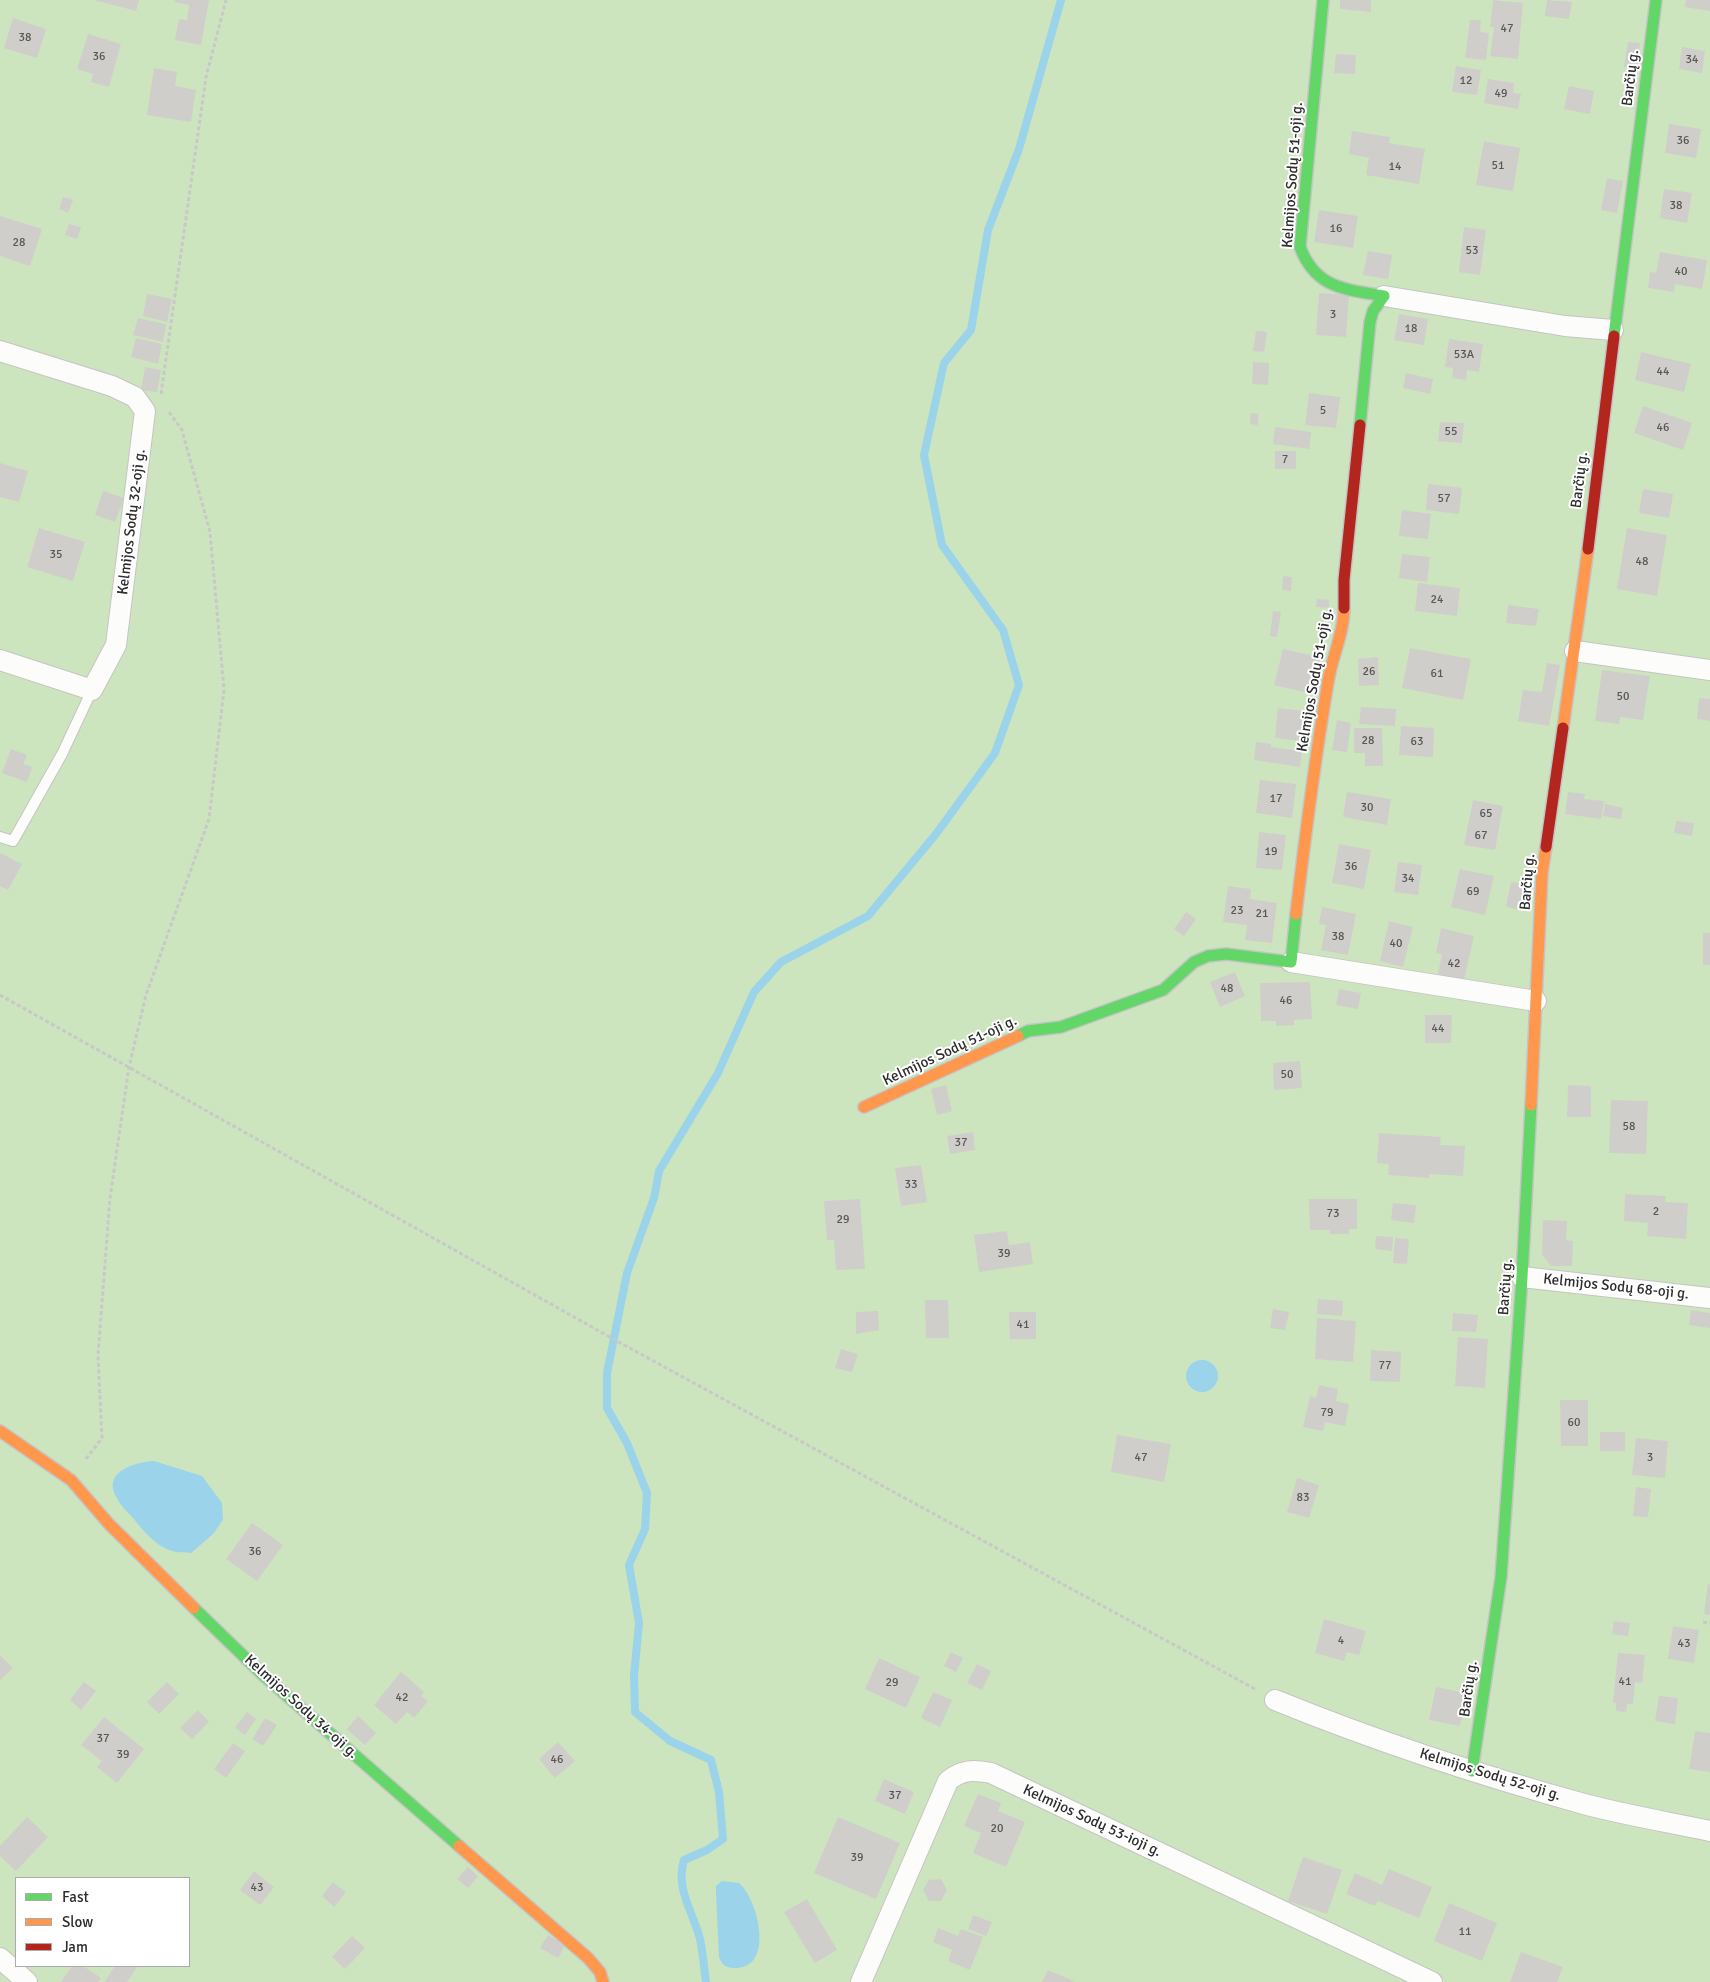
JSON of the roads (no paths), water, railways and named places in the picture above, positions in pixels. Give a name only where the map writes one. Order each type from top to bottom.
[{"type":"street","name":"Kelmijos Sodų 51-oji g.","points":[[864,1107],[1028,1030],[1061,1027],[1163,990],[1194,962],[1208,956],[1226,954],[1291,962],[1306,830],[1328,681],[1336,644],[1344,622],[1344,580],[1370,322],[1373,311],[1384,296],[1345,289],[1324,282],[1312,273],[1303,259],[1300,246],[1323,0]]},
{"type":"street","name":"Barčių g.","points":[[1472,1771],[1500,1577],[1522,1277],[1542,873],[1574,652],[1656,0]]},
{"type":"street","points":[[1384,296],[1565,326],[1613,330]]},
{"type":"street","name":"Kelmijos Sodų 32-oji g.","points":[[0,351],[112,386],[135,397],[145,411],[116,645],[92,690]]},
{"type":"street","points":[[1574,652],[1710,670]]},
{"type":"street","points":[[0,660],[92,690]]},
{"type":"street","points":[[1291,962],[1536,1001]]},
{"type":"street","name":"Kelmijos Sodų 68-oji g.","points":[[1522,1277],[1710,1298]]},
{"type":"street","name":"Kelmijos Sodų 34-oji g.","points":[[0,1431],[71,1480],[109,1524],[263,1675],[588,1958],[600,1972],[603,1982]]},
{"type":"street","name":"Kelmijos Sodų 52-oji g.","points":[[1276,1700],[1354,1732],[1472,1771],[1586,1804],[1710,1831]]},
{"type":"street","name":"Kelmijos Sodų 53-ioji g.","points":[[861,1982],[948,1781],[957,1773],[973,1770],[991,1773],[1432,1982]]},
{"type":"street","points":[[0,1958],[26,1982]]},
{"type":"lane","points":[[0,837],[13,841],[62,754],[92,690]]},
{"type":"water","points":[[1202,1360],[1214,1364],[1218,1376],[1214,1388],[1202,1392],[1190,1388],[1186,1376],[1190,1364]]},
{"type":"water","points":[[154,1461],[202,1476],[222,1503],[223,1520],[213,1534],[191,1553],[166,1549],[146,1534],[123,1507],[113,1489],[113,1481],[122,1470],[130,1466]]},
{"type":"water","points":[[722,1881],[739,1883],[746,1891],[757,1917],[759,1945],[756,1957],[748,1965],[736,1968],[725,1966],[719,1957],[716,1886]]},
{"type":"waterway","points":[[706,1982],[700,1939],[683,1890],[682,1870],[684,1860],[707,1850],[723,1839],[719,1792],[711,1760],[670,1741],[635,1712],[634,1676],[639,1623],[629,1565],[645,1529],[647,1493],[627,1443],[607,1408],[607,1373],[627,1273],[654,1198],[659,1171],[718,1073],[754,992],[781,962],[868,916],[936,834],[995,753],[1019,685],[1003,630],[942,545],[924,455],[944,363],[971,330],[988,230],[1019,149],[1061,0]]}]
